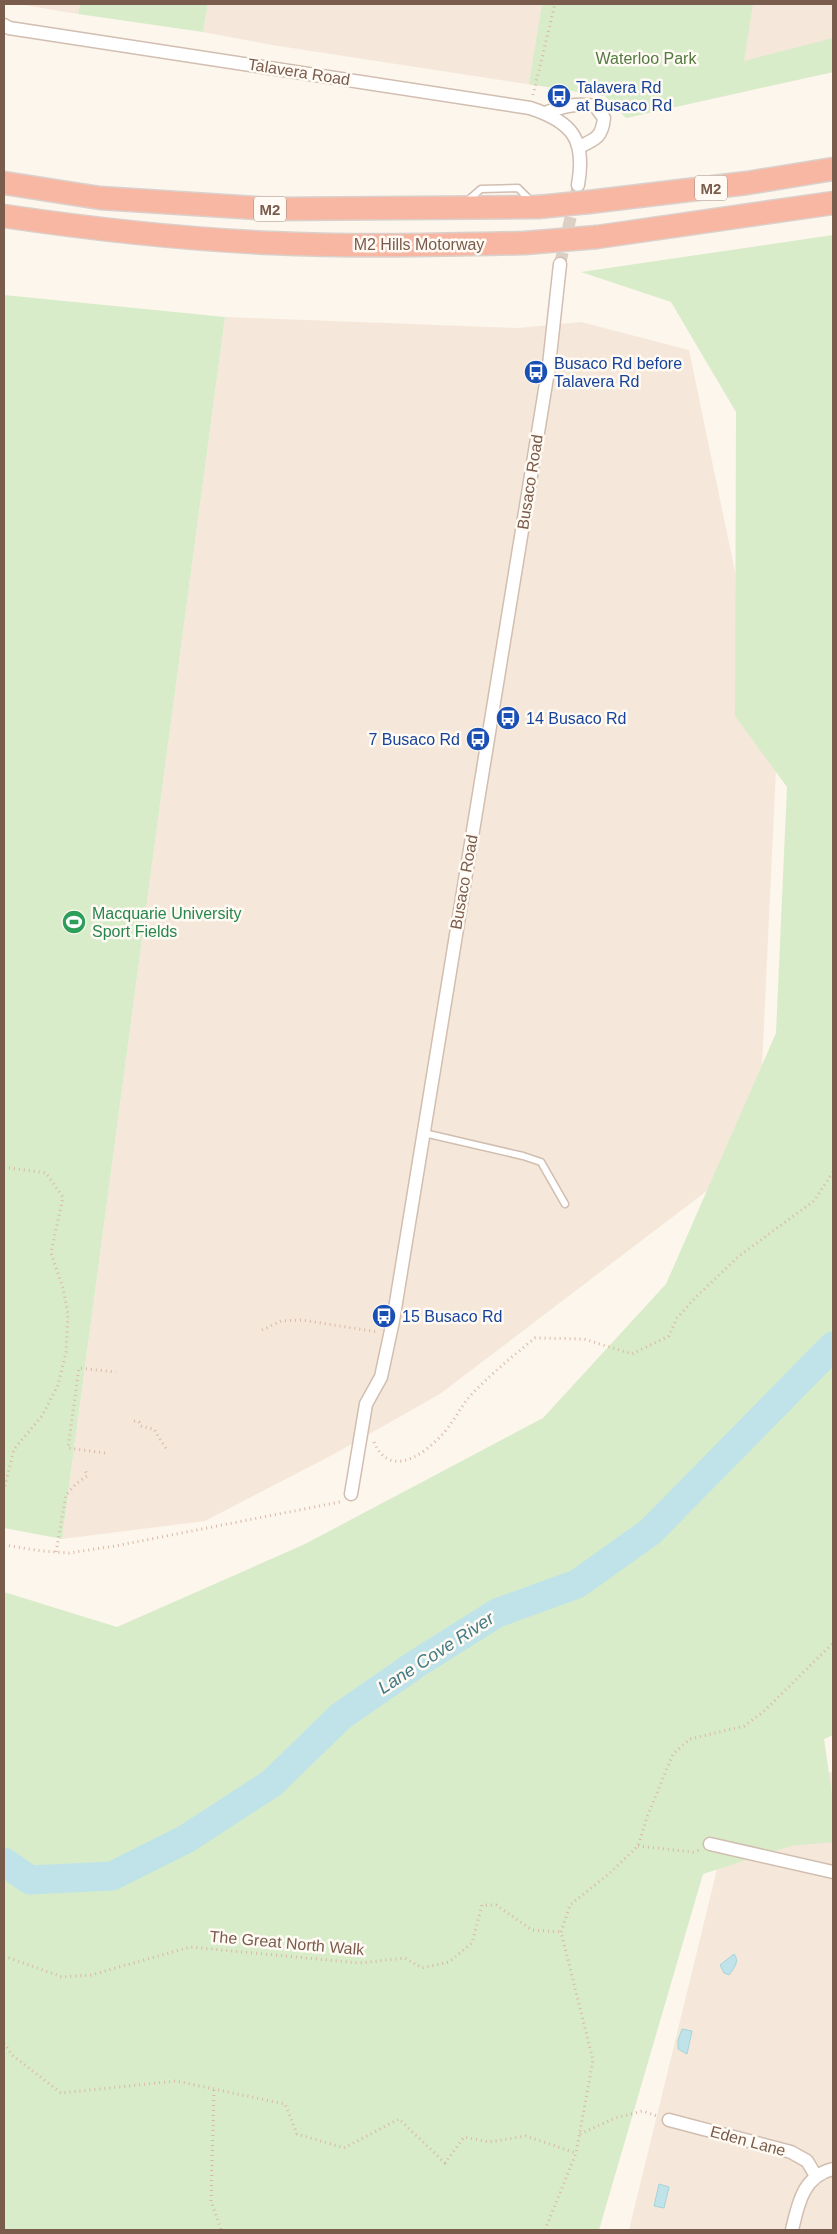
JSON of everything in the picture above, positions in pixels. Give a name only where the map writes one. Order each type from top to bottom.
[{"type":"highway","name":"M2","points":[[4,183],[100,198],[272,209],[538,207],[583,194],[747,183],[833,169]]},
{"type":"highway","name":"M2 Hills Motorway","points":[[4,216],[96,229],[271,243],[411,246],[526,243],[597,237],[833,203]]},
{"type":"street","name":"Talavera Road","points":[[4,26],[530,108],[564,123],[576,138],[579,146]]},
{"type":"street","points":[[545,113],[564,106],[581,104],[596,106],[604,118],[603,130],[594,140],[579,146],[583,194]]},
{"type":"street","name":"Busaco Road","points":[[352,1494],[366,1404],[381,1377],[394,1321],[550,356],[560,264]]},
{"type":"street","points":[[710,1844],[833,1872]]},
{"type":"street","name":"Eden Lane","points":[[670,2120],[791,2152],[807,2162],[816,2176]]},
{"type":"street","points":[[792,2230],[801,2195],[816,2176],[833,2169]]},
{"type":"lane","points":[[424,1133],[541,1162],[565,1204]]},
{"type":"path","points":[[530,108],[555,4]]},
{"type":"path","points":[[4,1167],[46,1173],[63,1197],[51,1254],[63,1288],[68,1314],[66,1352],[58,1385],[42,1416],[14,1450],[4,1490]]},
{"type":"path","points":[[372,1435],[379,1453],[385,1459],[405,1461],[418,1456],[452,1423],[466,1400],[489,1376],[535,1338],[584,1339],[632,1354],[669,1336],[677,1318],[695,1298],[739,1256],[814,1201],[833,1172]]},
{"type":"path","points":[[262,1330],[281,1321],[302,1320],[379,1332]]},
{"type":"path","points":[[105,1453],[68,1448],[79,1368],[116,1372]]},
{"type":"path","points":[[134,1421],[139,1422],[140,1426],[154,1429],[167,1450]]},
{"type":"path","points":[[56,1552],[66,1495],[88,1476],[85,1469]]},
{"type":"path","points":[[4,1545],[69,1553],[116,1546],[346,1501],[352,1494]]},
{"type":"path","points":[[545,2230],[576,2153],[594,2060],[561,1932],[570,1905],[638,1846],[647,1817],[673,1754],[690,1738],[744,1726],[750,1722],[762,1713],[833,1643]]},
{"type":"path","points":[[638,1846],[693,1852],[710,1844]]},
{"type":"path","name":"The Great North Walk","points":[[4,1956],[62,1977],[91,1975],[190,1947],[360,1963],[405,1958],[422,1968],[449,1962],[472,1943],[482,1904],[496,1905],[532,1930],[561,1932]]},
{"type":"path","points":[[4,2043],[12,2054],[61,2092],[176,2081],[286,2104],[296,2134],[344,2148],[398,2119],[445,2163],[464,2137],[489,2142],[526,2136],[576,2153]]},
{"type":"path","points":[[214,2090],[211,2201],[221,2230]]},
{"type":"path","points":[[580,2134],[615,2118],[643,2111],[670,2120]]},
{"type":"shaded area","points":[[17,4],[80,4],[78,14]]},
{"type":"shaded area","points":[[208,4],[833,4],[833,72],[626,118],[605,96],[272,45],[203,32]]},
{"type":"shaded area","points":[[225,317],[518,328],[581,322],[689,350],[776,769],[758,1152],[440,1394],[334,1454],[205,1521],[62,1539]]},
{"type":"shaded area","points":[[833,1771],[833,2230],[629,2230],[719,1861],[788,1793]]},
{"type":"green space","points":[[80,4],[208,4],[203,32],[78,14]]},
{"type":"green space","name":"Waterloo Park","points":[[542,4],[753,4],[744,61],[833,38],[833,72],[626,118],[605,96],[529,84]]},
{"type":"green space","points":[[833,235],[833,1735],[824,1739],[833,1800],[833,1842],[791,1846],[703,1874],[599,2230],[4,2230],[4,1592],[117,1627],[305,1544],[543,1418],[666,1284],[776,1033],[787,787],[735,716],[736,412],[671,302],[581,272]]},
{"type":"green space","name":"Macquarie University Sport Fields","points":[[4,295],[225,317],[62,1539],[4,1528]]},
{"type":"water","points":[[734,1954],[736,1962],[729,1975],[724,1973],[720,1965]]},
{"type":"water","points":[[682,2029],[692,2031],[687,2054],[678,2049],[678,2040]]},
{"type":"water","points":[[659,2184],[669,2187],[664,2208],[654,2206]]},
{"type":"waterway","name":"Lane Cove River","points":[[4,1862],[30,1880],[112,1876],[186,1839],[272,1783],[341,1716],[416,1664],[497,1613],[577,1584],[650,1532],[833,1346]]},
{"type":"tunnel","points":[[560,264],[578,185]]},
{"type":"place","name":"Talavera Rd at Busaco Rd","points":[[559,96]]},
{"type":"place","name":"Busaco Rd before Talavera Rd","points":[[536,372]]},
{"type":"place","name":"14 Busaco Rd","points":[[508,718]]},
{"type":"place","name":"7 Busaco Rd","points":[[478,739]]},
{"type":"place","name":"Macquarie University Sport Fields","points":[[74,922]]},
{"type":"place","name":"15 Busaco Rd","points":[[384,1316]]}]
